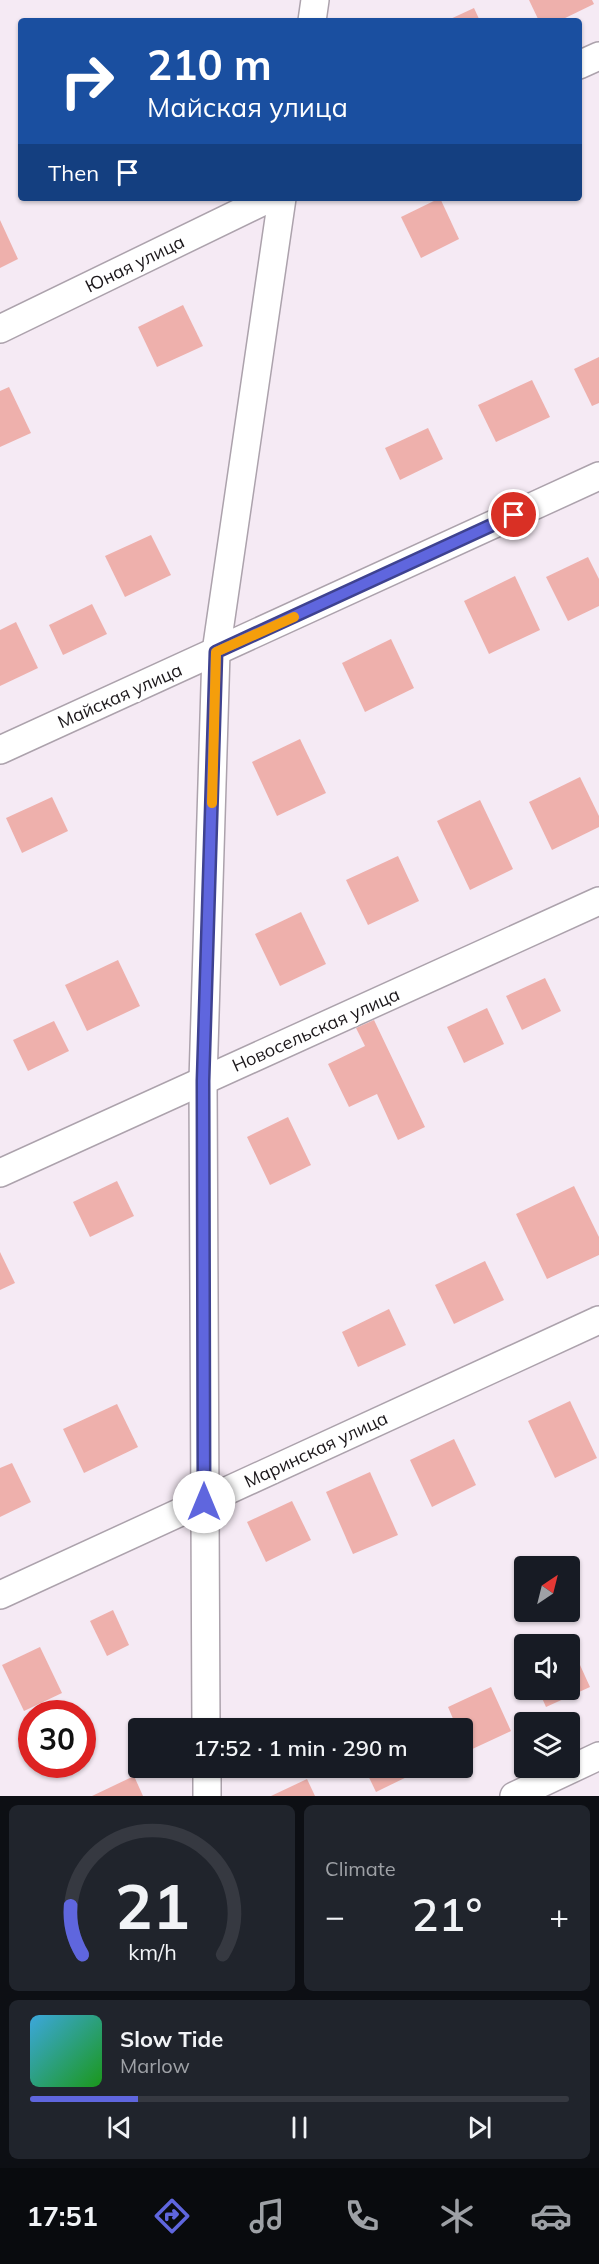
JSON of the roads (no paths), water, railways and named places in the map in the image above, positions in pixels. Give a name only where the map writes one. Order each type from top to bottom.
[{"type":"street","points":[[312,18],[315,0]]},
{"type":"street","points":[[582,64],[599,56]]},
{"type":"street","name":"Юная улица","points":[[0,329],[264,201]]},
{"type":"street","points":[[206,1718],[203,1081],[216,652],[282,201]]},
{"type":"street","name":"Майская улица","points":[[0,750],[599,476]]},
{"type":"street","name":"Новосельская улица","points":[[0,1173],[599,901]]},
{"type":"street","name":"Маринская улица","points":[[0,1595],[599,1320]]},
{"type":"street","points":[[514,1796],[599,1756]]},
{"type":"street","points":[[207,1778],[207,1796]]}]
